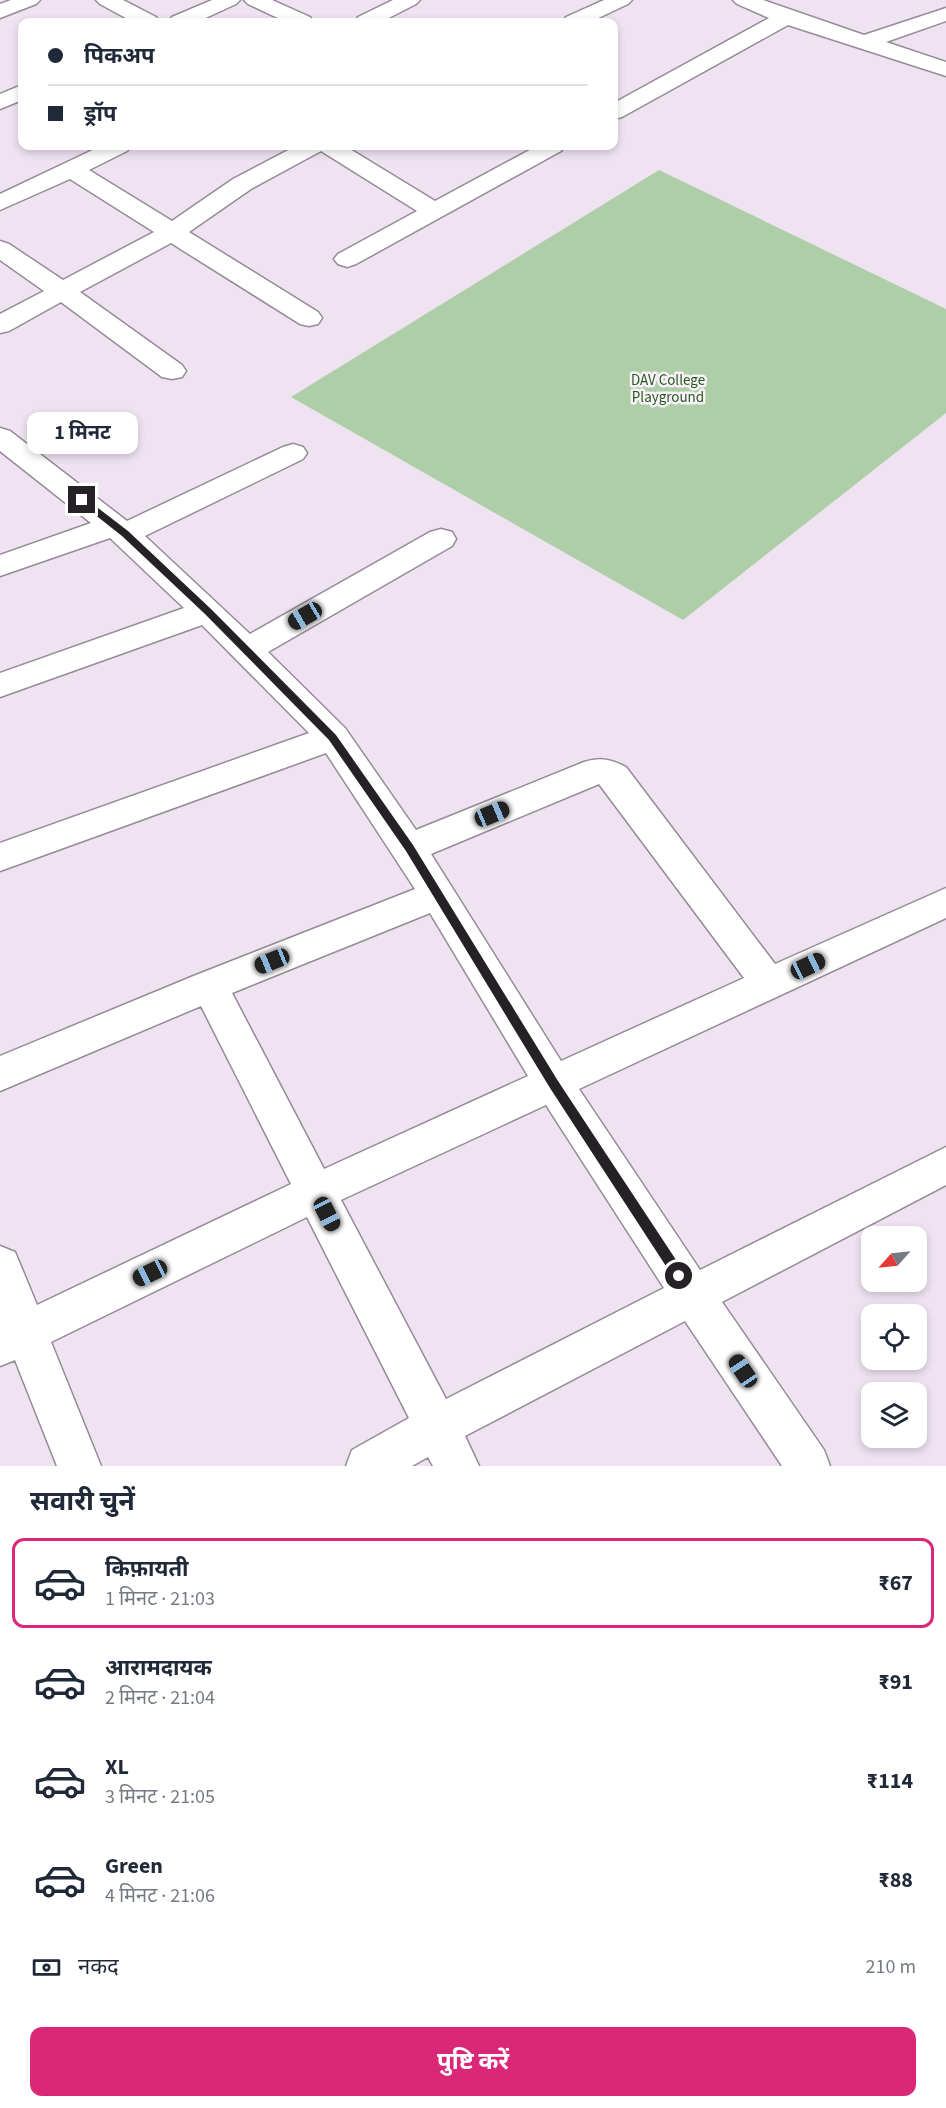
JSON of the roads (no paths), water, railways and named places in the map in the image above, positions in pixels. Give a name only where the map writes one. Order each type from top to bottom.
[{"type":"street","points":[[0,12],[29,0]]},
{"type":"street","points":[[107,0],[141,18]]},
{"type":"street","points":[[189,18],[229,0]]},
{"type":"street","points":[[255,0],[293,18]]},
{"type":"street","points":[[374,18],[409,0]]},
{"type":"street","points":[[583,18],[621,0]]},
{"type":"street","points":[[618,109],[767,6],[863,44],[946,69]]},
{"type":"street","points":[[863,44],[946,14]]},
{"type":"street","points":[[0,102],[18,94]]},
{"type":"street","points":[[0,203],[111,150]]},
{"type":"street","points":[[0,326],[174,231],[242,184],[306,150]]},
{"type":"street","points":[[336,150],[435,211]]},
{"type":"street","points":[[347,259],[546,150]]},
{"type":"street","points":[[71,169],[174,231],[309,318]]},
{"type":"street","points":[[0,249],[172,371]]},
{"type":"street","points":[[0,437],[120,529],[208,611],[333,737],[409,848],[554,1084],[692,1295],[808,1466]]},
{"type":"street","points":[[0,566],[120,529],[293,453]]},
{"type":"street","points":[[247,650],[441,539]]},
{"type":"street","points":[[0,686],[208,611]]},
{"type":"street","points":[[0,857],[333,737]]},
{"type":"street","points":[[409,848],[596,771],[604,771],[614,776],[769,984]]},
{"type":"street","points":[[0,1074],[209,986],[438,895]]},
{"type":"street","points":[[13,1339],[316,1192],[946,902]]},
{"type":"street","points":[[209,986],[457,1466]]},
{"type":"street","points":[[368,1466],[436,1427],[946,1165]]},
{"type":"street","points":[[0,1266],[13,1339],[79,1466]]},
{"type":"park label","name":"DAV College Playground","points":[[668,388]]}]
